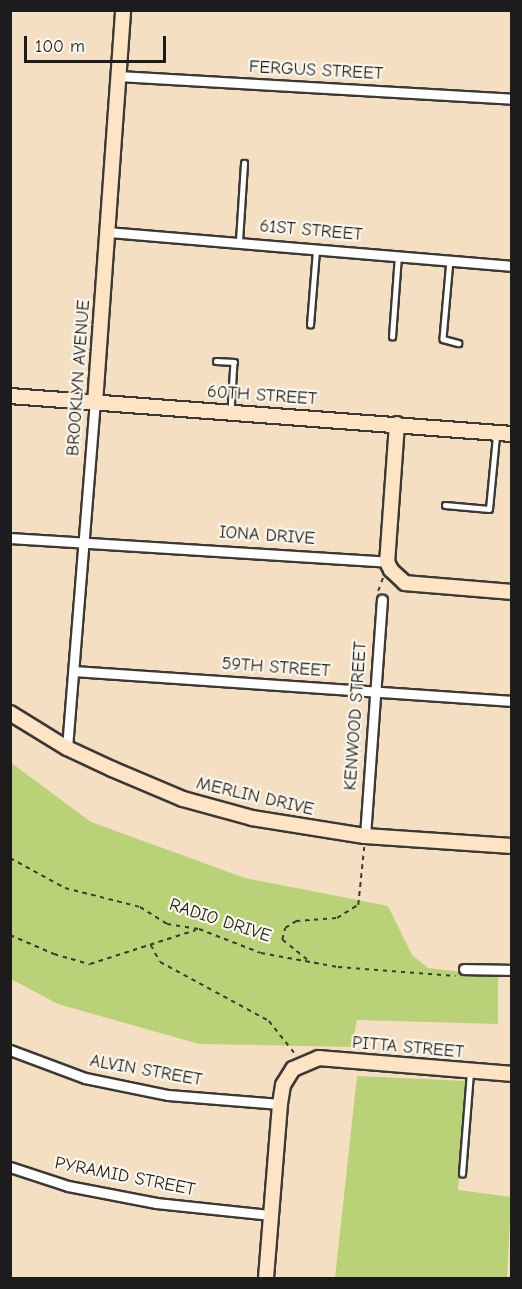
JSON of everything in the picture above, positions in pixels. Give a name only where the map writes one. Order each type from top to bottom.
[{"type":"street","name":"BROOKLYN AVENUE","points":[[67,748],[108,232],[123,10]]},
{"type":"street","name":"FERGUS STREET","points":[[118,76],[512,99]]},
{"type":"street","name":"61ST STREET","points":[[108,232],[239,241],[512,266]]},
{"type":"street","name":"60TH STREET","points":[[10,396],[512,434]]},
{"type":"street","points":[[389,566],[397,424]]},
{"type":"street","name":"IONA DRIVE","points":[[10,538],[389,566],[405,583],[512,592]]},
{"type":"street","name":"KENWOOD STREET","points":[[365,836],[382,600]]},
{"type":"street","name":"59TH STREET","points":[[74,671],[512,701]]},
{"type":"street","name":"MERLIN DRIVE","points":[[10,713],[67,748],[183,799],[252,818],[365,836],[512,846]]},
{"type":"street","points":[[464,969],[512,970]]},
{"type":"street","name":"ALVIN STREET","points":[[10,1050],[85,1078],[168,1095],[280,1104]]},
{"type":"street","name":"PITTA STREET","points":[[303,1062],[319,1058],[512,1074]]},
{"type":"street","points":[[266,1278],[280,1104],[288,1076],[303,1062]]},
{"type":"street","name":"PYRAMID STREET","points":[[10,1167],[68,1186],[156,1203],[270,1215]]},
{"type":"lane","points":[[239,241],[244,164]]},
{"type":"lane","points":[[310,325],[316,248]]},
{"type":"lane","points":[[392,337],[398,255]]},
{"type":"lane","points":[[450,260],[443,339],[458,343]]},
{"type":"lane","points":[[216,361],[234,362],[231,411]]},
{"type":"lane","points":[[445,505],[489,509],[496,433]]},
{"type":"lane","points":[[462,1174],[470,1071]]},
{"type":"path","points":[[382,600],[378,595],[378,582],[389,566]]},
{"type":"path","points":[[307,961],[282,939],[285,928],[296,921],[337,918],[358,906],[365,836]]},
{"type":"path","name":"RADIO DRIVE","points":[[10,858],[64,888],[140,908],[167,924],[199,929],[261,953],[432,976],[456,977],[464,969]]},
{"type":"path","points":[[10,936],[54,954],[90,964],[199,929]]},
{"type":"path","points":[[150,944],[160,962],[269,1021],[303,1062]]},
{"type":"green space","points":[[10,762],[91,822],[245,878],[388,906],[412,955],[428,968],[498,976],[498,1024],[357,1020],[352,1047],[199,1044],[58,1004],[11,979]]},
{"type":"green space","points":[[357,1076],[467,1081],[458,1190],[511,1197],[507,1278],[335,1278]]}]
